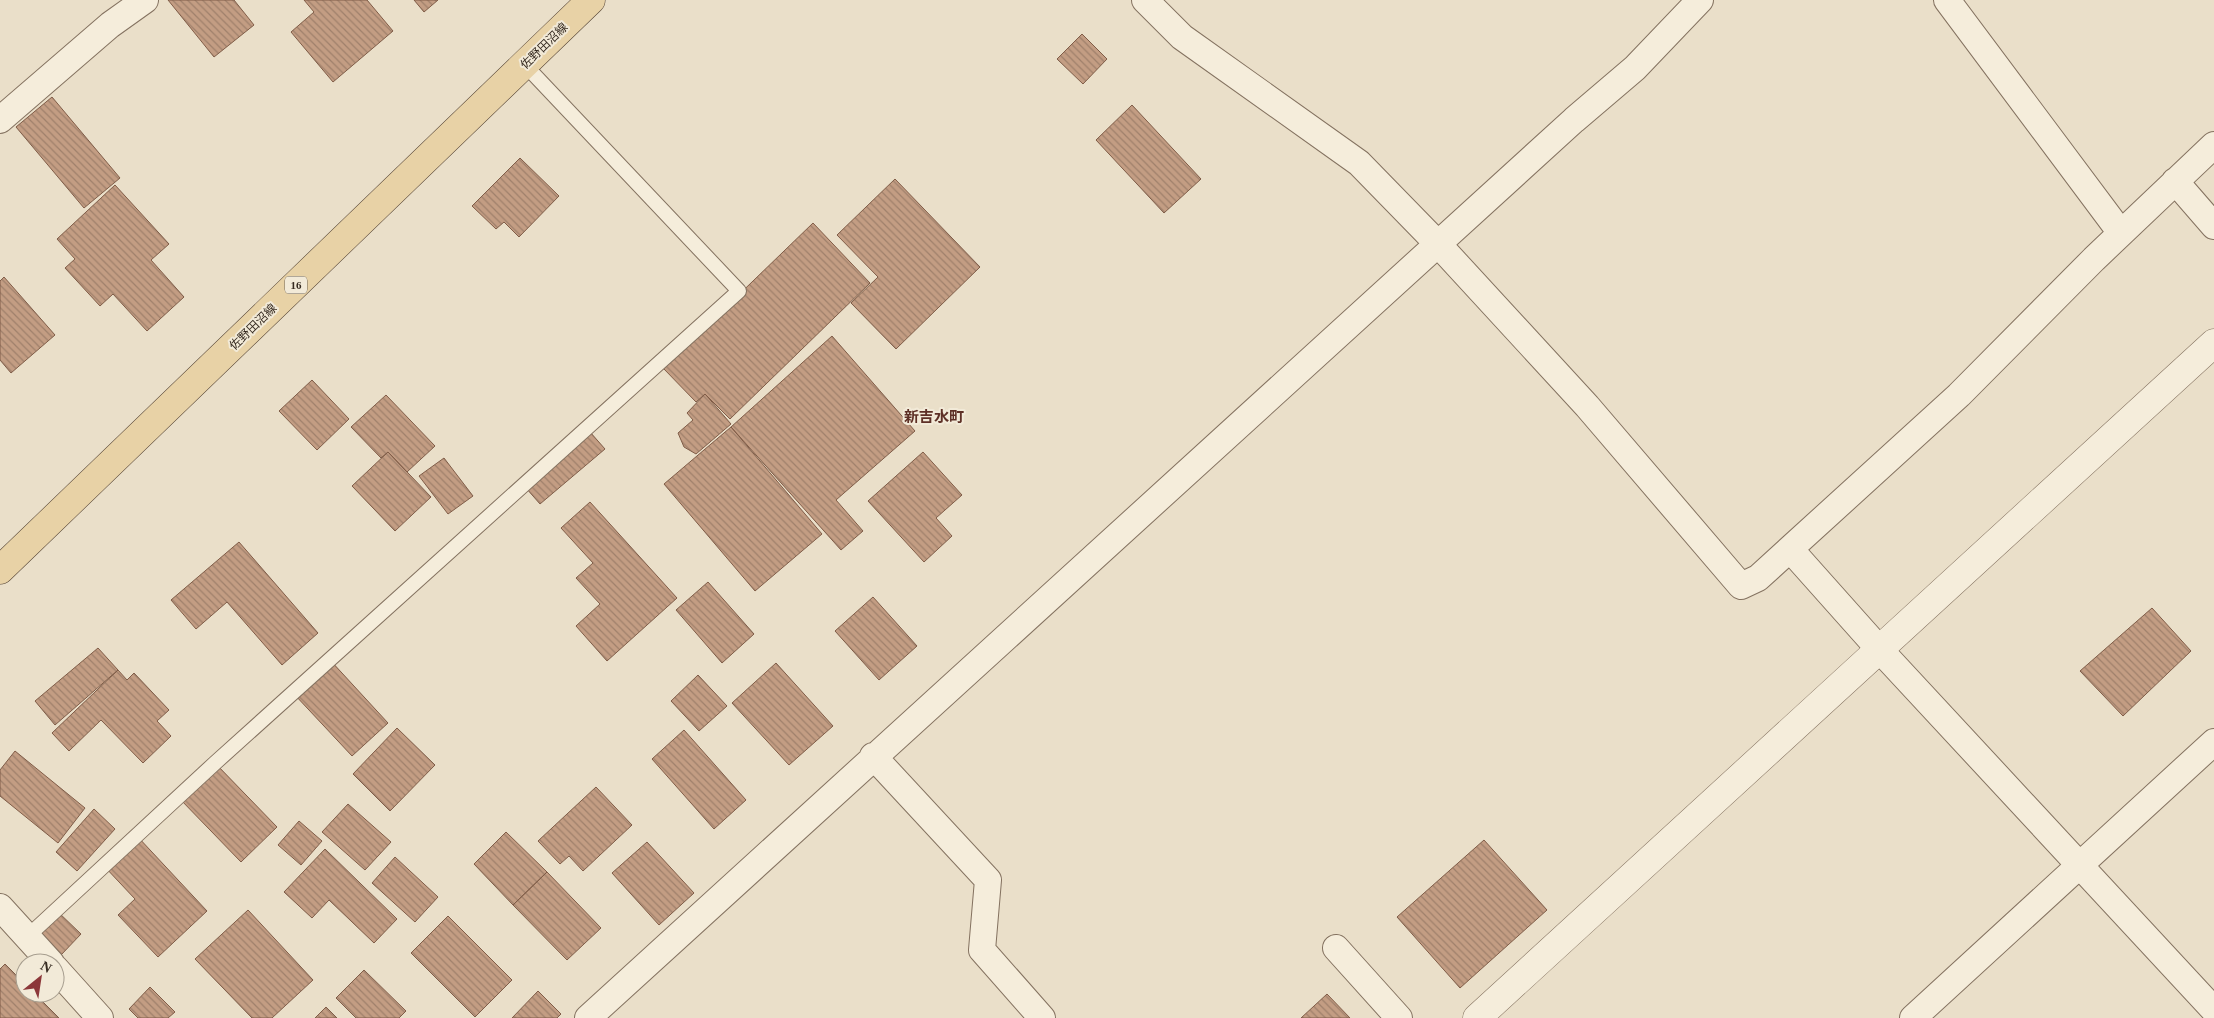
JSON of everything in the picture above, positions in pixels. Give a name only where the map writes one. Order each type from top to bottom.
[{"type":"main road","name":"佐野田沼線","points":[[0,570],[591,0]]},
{"type":"street","points":[[0,120],[110,25],[145,0]]},
{"type":"street","points":[[1145,0],[1182,37],[1359,164],[1438,244],[1587,406],[1741,586],[1758,578],[1959,394],[2121,233],[2214,145]]},
{"type":"street","points":[[588,1018],[873,756],[1574,120],[1635,68],[1700,0]]},
{"type":"street","points":[[1947,0],[2121,233]]},
{"type":"street","points":[[2175,182],[2214,226]]},
{"type":"street","points":[[1477,1018],[2214,343]]},
{"type":"street","points":[[1790,549],[1880,650],[2081,864],[2214,1010]]},
{"type":"street","points":[[1913,1018],[2214,742]]},
{"type":"street","points":[[873,756],[988,880],[982,950],[1042,1018]]},
{"type":"street","points":[[0,907],[42,953]]},
{"type":"street","points":[[1336,948],[1399,1018]]},
{"type":"street","points":[[65,979],[100,1018]]},
{"type":"lane","points":[[27,937],[222,756],[739,291],[525,65]]},
{"type":"building","points":[[168,0],[234,0],[254,25],[214,57]]},
{"type":"building","points":[[304,0],[367,0],[393,31],[333,82],[291,32],[314,12]]},
{"type":"building","points":[[414,0],[438,0],[424,12]]},
{"type":"building","points":[[1082,34],[1107,59],[1083,84],[1057,59]]},
{"type":"building","points":[[52,97],[120,178],[84,208],[16,127]]},
{"type":"building","points":[[1132,105],[1201,179],[1164,213],[1096,140]]},
{"type":"building","points":[[520,158],[559,196],[519,237],[504,222],[496,229],[472,206]]},
{"type":"building","points":[[895,179],[980,267],[896,349],[851,303],[878,277],[837,235]]},
{"type":"building","points":[[115,185],[169,244],[151,260],[184,297],[147,331],[113,294],[100,306],[65,268],[75,259],[57,239]]},
{"type":"building","points":[[813,223],[870,283],[730,419],[705,394],[696,402],[663,368]]},
{"type":"building","points":[[4,277],[55,335],[11,373],[0,360],[0,281]]},
{"type":"building","points":[[832,336],[915,431],[836,500],[863,531],[841,550],[731,427]]},
{"type":"building","points":[[312,380],[349,419],[317,450],[279,411]]},
{"type":"building","points":[[705,394],[731,424],[696,454],[684,447],[678,433],[693,420],[687,413]]},
{"type":"building","points":[[386,395],[435,446],[407,472],[388,452],[381,458],[351,427]]},
{"type":"building","points":[[583,424],[605,449],[540,504],[519,480]]},
{"type":"building","points":[[731,427],[822,534],[755,591],[664,484]]},
{"type":"building","points":[[388,452],[431,497],[395,531],[352,486]]},
{"type":"building","points":[[923,452],[962,495],[936,518],[952,536],[924,562],[868,501]]},
{"type":"building","points":[[444,458],[473,496],[448,514],[419,476]]},
{"type":"building","points":[[590,502],[677,598],[607,661],[576,626],[600,604],[576,578],[593,563],[561,528]]},
{"type":"building","points":[[239,542],[318,633],[282,665],[227,602],[196,629],[171,600]]},
{"type":"building","points":[[708,582],[754,634],[722,663],[676,610]]},
{"type":"building","points":[[873,597],[917,646],[879,680],[835,631]]},
{"type":"building","points":[[2152,608],[2191,651],[2123,716],[2080,671]]},
{"type":"building","points":[[98,648],[118,670],[55,725],[35,701]]},
{"type":"building","points":[[330,660],[388,723],[352,756],[294,694]]},
{"type":"building","points":[[776,663],[833,726],[789,765],[732,703]]},
{"type":"building","points":[[118,670],[127,680],[134,673],[169,710],[157,721],[171,736],[143,763],[101,720],[69,751],[52,733]]},
{"type":"building","points":[[698,675],[727,706],[699,731],[671,701]]},
{"type":"building","points":[[397,728],[435,765],[390,811],[353,774]]},
{"type":"building","points":[[684,730],[746,800],[714,829],[652,759]]},
{"type":"building","points":[[15,751],[85,808],[58,843],[0,796],[0,770]]},
{"type":"building","points":[[215,763],[277,827],[241,862],[179,798]]},
{"type":"building","points":[[596,787],[632,825],[583,871],[569,856],[560,864],[538,841]]},
{"type":"building","points":[[348,804],[391,842],[365,870],[322,832]]},
{"type":"building","points":[[94,809],[115,829],[77,871],[56,852]]},
{"type":"building","points":[[299,821],[322,841],[301,865],[278,845]]},
{"type":"building","points":[[506,832],[547,872],[513,905],[474,864]]},
{"type":"building","points":[[137,836],[207,911],[158,957],[118,915],[135,899],[104,866]]},
{"type":"building","points":[[1484,840],[1547,910],[1460,988],[1397,917]]},
{"type":"building","points":[[647,842],[694,893],[659,925],[612,873]]},
{"type":"building","points":[[325,849],[397,919],[374,943],[329,900],[312,918],[284,892]]},
{"type":"building","points":[[395,857],[438,897],[415,922],[372,883]]},
{"type":"building","points":[[547,872],[601,928],[567,960],[513,905]]},
{"type":"building","points":[[56,910],[81,934],[63,953],[59,953],[37,928]]},
{"type":"building","points":[[248,910],[313,980],[272,1018],[252,1018],[195,959]]},
{"type":"building","points":[[448,916],[512,980],[475,1017],[411,953]]},
{"type":"building","points":[[5,964],[15,974],[15,1003],[44,1003],[59,1018],[0,1018],[0,969]]},
{"type":"building","points":[[364,970],[406,1011],[399,1018],[356,1018],[336,998]]},
{"type":"building","points":[[150,987],[175,1012],[168,1018],[138,1018],[129,1009]]},
{"type":"building","points":[[538,991],[561,1014],[557,1018],[512,1018]]},
{"type":"building","points":[[1327,994],[1350,1018],[1301,1018]]},
{"type":"building","points":[[326,1007],[337,1018],[315,1018]]},
{"type":"district","name":"新吉水町","points":[[934,417]]}]
